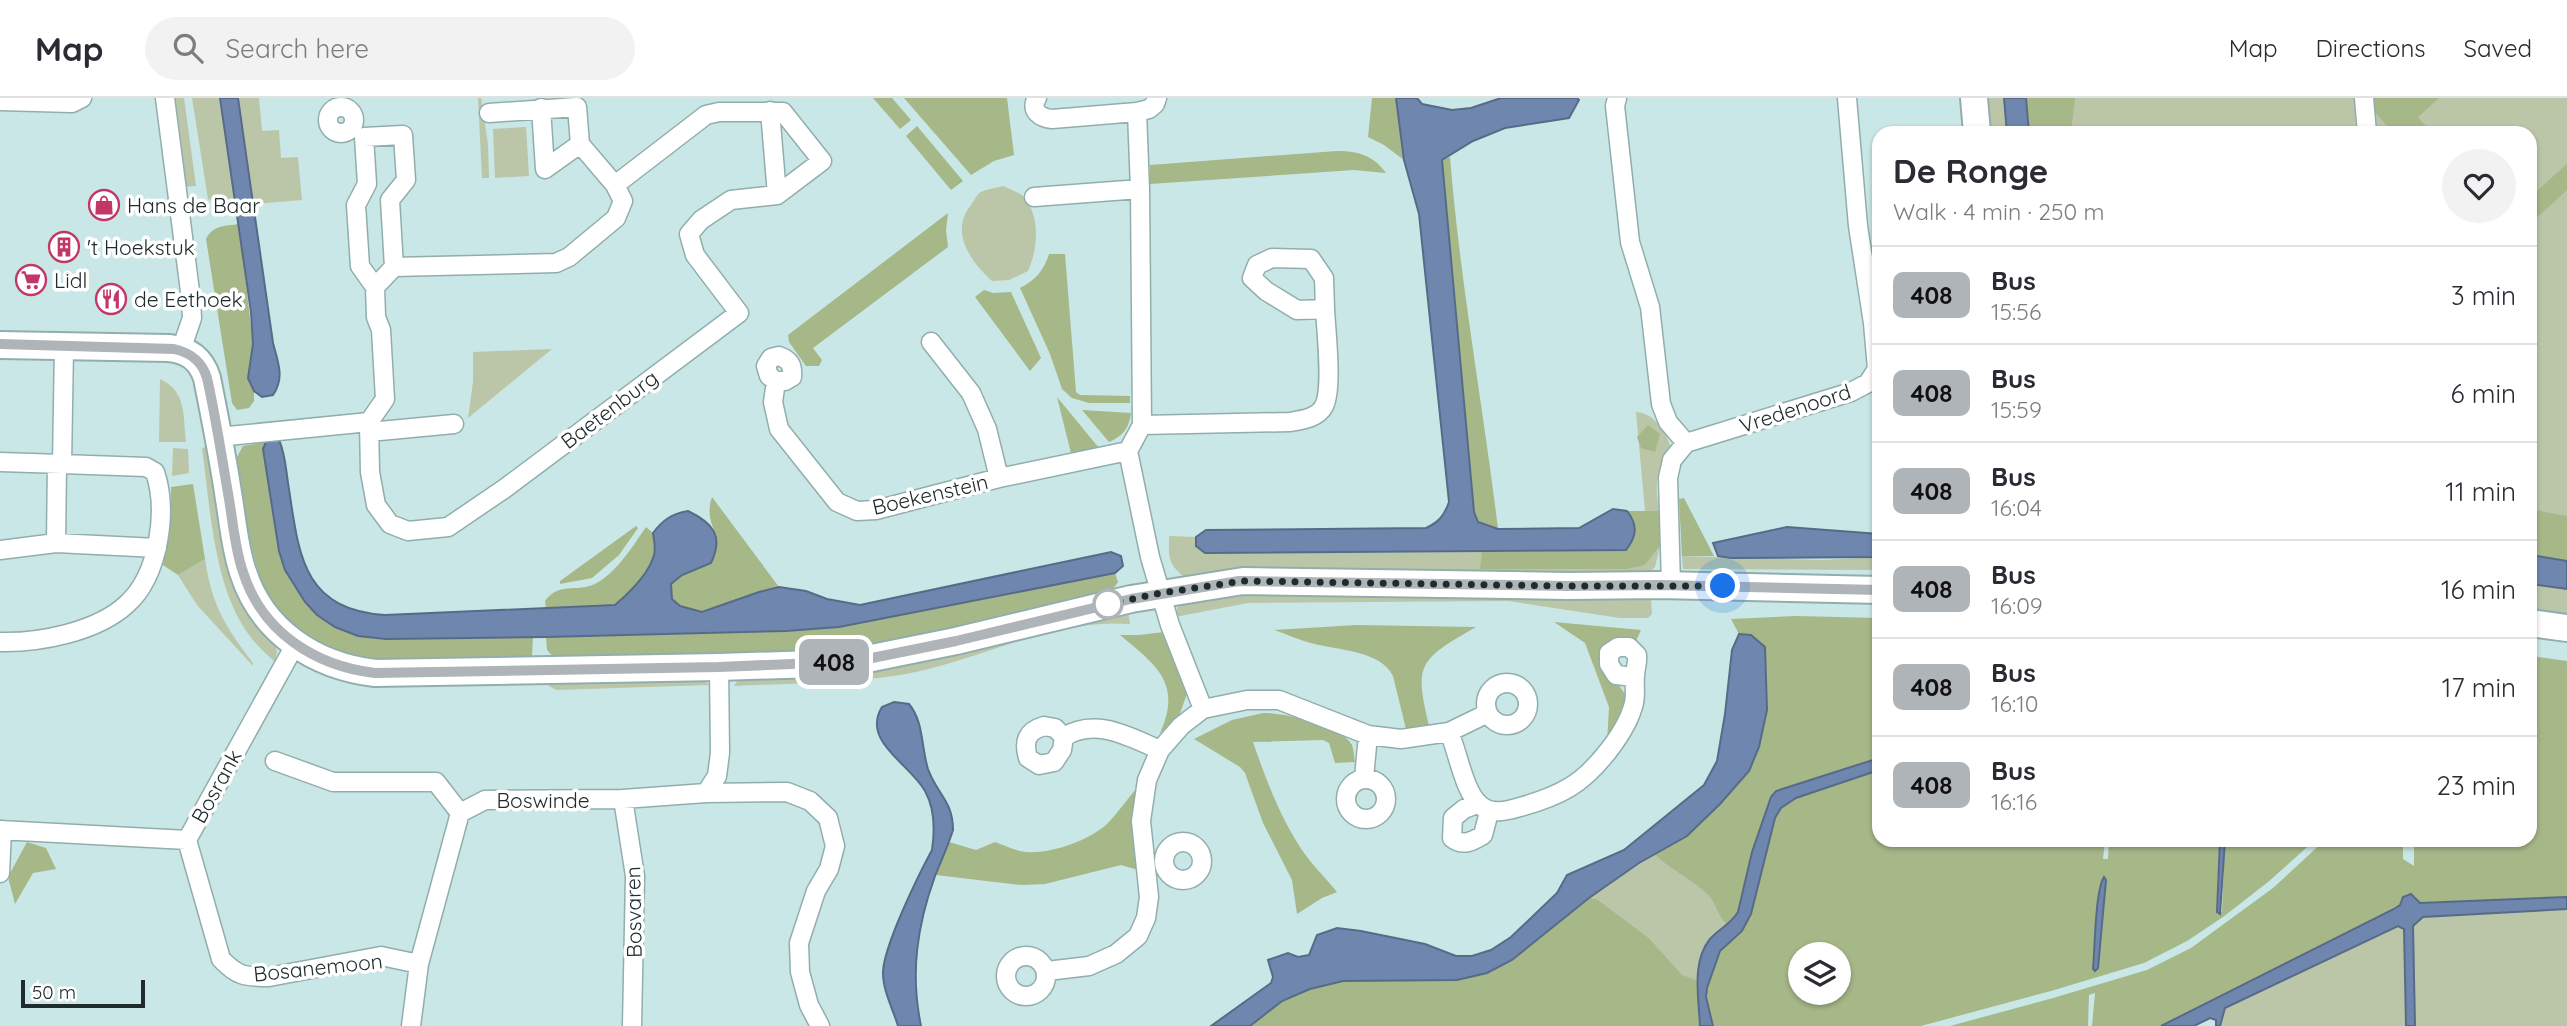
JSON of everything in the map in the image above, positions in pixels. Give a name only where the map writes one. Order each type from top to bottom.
[{"type":"street","points":[[0,101],[72,103],[82,98]]},
{"type":"street","points":[[165,98],[192,318],[180,350]]},
{"type":"street","points":[[1037,98],[1034,102],[1035,111],[1042,118],[1052,119],[1137,112],[1149,109],[1156,104],[1157,98]]},
{"type":"street","points":[[1617,98],[1615,106],[1630,242],[1650,307],[1661,404],[1668,422],[1686,443],[1672,460],[1668,478],[1671,585]]},
{"type":"street","name":"Vredenoord","points":[[1847,98],[1858,226],[1872,319]]},
{"type":"street","points":[[1974,98],[1976,126]]},
{"type":"street","points":[[2364,98],[2366,126]]},
{"type":"street","points":[[375,287],[394,267],[556,262],[569,257],[616,218],[623,201],[615,185],[580,144],[577,107],[488,113]]},
{"type":"street","points":[[541,108],[545,169],[580,144]]},
{"type":"street","points":[[615,185],[706,115],[770,111],[783,112],[822,161],[777,195]]},
{"type":"street","points":[[770,111],[777,195]]},
{"type":"street","points":[[1137,112],[1142,425],[1128,451],[1150,557],[1170,625],[1203,709]]},
{"type":"street","name":"Baetenburg","points":[[390,200],[406,180],[403,135],[358,132],[367,184],[356,205],[360,267],[375,287],[376,317],[382,330],[385,399],[369,427],[370,472],[376,505],[390,524],[408,531],[428,531],[448,527],[504,489],[739,313],[695,255],[689,234],[701,219],[731,200],[777,195]]},
{"type":"street","points":[[367,184],[390,200],[394,267]]},
{"type":"street","points":[[1034,197],[1140,189]]},
{"type":"street","points":[[1142,425],[1290,422],[1311,418],[1324,407],[1328,390],[1325,309]]},
{"type":"street","name":"Boekenstein","points":[[931,342],[971,393],[987,429],[999,478]]},
{"type":"street","points":[[0,345],[180,350],[196,359],[205,372],[243,574],[262,611],[295,645],[336,666],[375,673],[719,667],[872,658],[1161,593],[1243,581],[1872,590]]},
{"type":"street","points":[[56,543],[64,346]]},
{"type":"street","name":"Vredenoord","points":[[1686,443],[1850,391],[1868,383],[1872,377]]},
{"type":"street","name":"Boekenstein","points":[[776,381],[773,402],[779,429],[837,502],[857,511],[876,510],[999,478],[1128,451]]},
{"type":"street","points":[[218,436],[454,424]]},
{"type":"street","points":[[0,462],[151,468],[159,483],[160,527],[157,548],[147,577],[128,604],[97,623],[64,634],[37,640],[0,642]]},
{"type":"street","points":[[0,551],[56,543],[157,548]]},
{"type":"street","points":[[2537,624],[2567,628]]},
{"type":"street","name":"Bosrank","points":[[0,873],[1,830],[187,840],[295,645]]},
{"type":"street","points":[[706,793],[717,776],[720,753],[719,667]]},
{"type":"street","points":[[1449,732],[1457,749],[1466,783],[1483,808],[1513,810],[1542,801],[1572,786],[1590,771],[1611,747],[1624,726],[1634,704],[1634,677]]},
{"type":"street","points":[[1047,971],[1089,966],[1116,954],[1138,936],[1146,918],[1155,861],[1141,821],[1147,780],[1160,750],[1181,726],[1203,709],[1247,700],[1279,700],[1368,735],[1401,739],[1449,732],[1486,714]]},
{"type":"street","points":[[1064,737],[1074,731],[1092,727],[1119,732],[1160,750]]},
{"type":"street","points":[[1364,778],[1368,735]]},
{"type":"street","points":[[275,761],[333,782],[436,782],[460,813],[419,964],[411,1026]]},
{"type":"street","name":"Boswinde","points":[[460,813],[485,800],[623,799],[706,793],[788,792],[810,801],[828,818],[835,846],[829,869],[816,891],[799,943],[800,972],[809,1005],[820,1026]]},
{"type":"street","name":"Bosvaren","points":[[623,799],[635,876],[632,1026]]},
{"type":"street","name":"Bosanemoon","points":[[187,840],[221,958],[233,972],[251,977],[269,977],[381,956],[419,964]]},
{"type":"green space","points":[[171,98],[184,98],[196,186],[183,187]]},
{"type":"green space","points":[[192,98],[220,98],[236,206],[224,208],[208,199]]},
{"type":"green space","points":[[238,98],[259,98],[262,131],[279,130],[281,158],[298,157],[302,200],[253,204]]},
{"type":"green space","points":[[478,98],[481,98],[488,144],[489,178],[482,178]]},
{"type":"green space","points":[[873,98],[892,98],[911,120],[900,129]]},
{"type":"green space","points":[[904,98],[1007,98],[1014,155],[994,161],[971,175]]},
{"type":"green space","points":[[1372,98],[1396,98],[1404,160],[1368,137]]},
{"type":"green space","points":[[1983,98],[2004,98],[2006,126],[1985,126]]},
{"type":"green space","points":[[2026,98],[2567,98],[2567,561],[2537,556],[2537,126],[2028,126]]},
{"type":"green space","points":[[2026,98],[2075,98],[2072,126],[2028,126]]},
{"type":"green space","points":[[2368,98],[2439,98],[2418,117],[2426,126],[2387,126],[2373,110]]},
{"type":"green space","points":[[917,126],[963,181],[951,190],[906,136]]},
{"type":"green space","points":[[526,127],[529,176],[495,178],[493,129]]},
{"type":"green space","points":[[1337,151],[1364,155],[1376,162],[1386,173],[1354,170],[1150,184],[1150,165]]},
{"type":"green space","points":[[1450,157],[1498,529],[1478,522],[1474,512],[1442,176],[1442,160]]},
{"type":"green space","points":[[2567,164],[2567,190],[2537,218],[2537,191]]},
{"type":"green space","points":[[1003,186],[1023,196],[1029,204],[1035,223],[1036,243],[1028,271],[1009,280],[992,281],[970,256],[962,236],[962,226],[965,215],[980,193]]},
{"type":"green space","points":[[948,213],[948,247],[813,348],[822,360],[819,366],[806,366],[789,342],[788,335]]},
{"type":"green space","points":[[239,224],[253,344],[248,378],[254,391],[254,401],[249,408],[237,410],[232,403],[206,239],[216,229]]},
{"type":"green space","points":[[1049,254],[1065,254],[1076,392],[1080,395],[1130,396],[1130,403],[1089,403],[1072,398],[1062,389],[1050,354],[1020,288],[1038,274]]},
{"type":"green space","points":[[984,290],[993,293],[1011,292],[1041,358],[1030,371],[975,297]]},
{"type":"green space","points":[[552,349],[468,418],[473,382],[473,352]]},
{"type":"green space","points":[[160,379],[175,390],[179,398],[184,414],[186,442],[159,442]]},
{"type":"green space","points":[[1057,397],[1099,448],[1071,453]]},
{"type":"green space","points":[[1082,410],[1131,413],[1124,431],[1109,442]]},
{"type":"green space","points":[[1636,412],[1643,413],[1659,424],[1671,449],[1658,478],[1659,511],[1645,511]]},
{"type":"green space","points":[[1648,425],[1660,434],[1655,452],[1641,448],[1637,437]]},
{"type":"green space","points":[[266,442],[263,449],[279,551],[285,570],[317,615],[335,627],[358,636],[386,639],[533,636],[532,656],[460,661],[381,660],[344,654],[311,641],[284,619],[264,587],[250,540],[237,457],[243,446]]},
{"type":"green space","points":[[207,445],[210,461],[274,640],[277,652],[275,662],[246,631],[225,586],[214,540],[202,449]]},
{"type":"green space","points":[[173,448],[188,449],[189,473],[172,476]]},
{"type":"green space","points":[[193,484],[205,559],[178,575],[163,565],[171,516],[171,487]]},
{"type":"green space","points":[[712,497],[779,587],[702,612],[680,607],[672,599],[671,584],[682,575],[711,563],[716,544],[710,516]]},
{"type":"green space","points":[[1684,498],[1714,556],[1682,556],[1679,499]]},
{"type":"green space","points":[[2537,510],[2567,516],[2567,561],[2537,556]]},
{"type":"green space","points":[[1627,511],[1659,511],[1660,546],[1645,565],[1627,569],[1480,569],[1482,552],[1626,550],[1633,519]]},
{"type":"green space","points":[[636,526],[638,528],[619,555],[592,578],[560,584],[560,581]]},
{"type":"green space","points":[[646,527],[653,533],[655,554],[631,591],[615,605],[546,609],[545,601],[556,591],[588,586],[603,579],[624,559]]},
{"type":"green space","points":[[1169,536],[1196,537],[1197,546],[1205,553],[1482,552],[1481,569],[1645,565],[1660,546],[1655,567],[1645,576],[1283,572],[1183,576],[1170,558]]},
{"type":"green space","points":[[1682,556],[1823,560],[1872,557],[1872,570],[1683,569]]},
{"type":"green space","points":[[205,559],[221,615],[253,666],[197,605],[178,575]]},
{"type":"green space","points":[[1115,573],[1118,582],[1113,589],[975,625],[851,649],[777,655],[555,659],[547,650],[546,637],[786,631],[839,627]]},
{"type":"green space","points":[[2537,585],[2567,589],[2567,620],[2537,616]]},
{"type":"green space","points":[[1244,591],[1647,595],[1651,599],[1652,614],[1648,618],[1620,618],[1508,601],[1248,603],[1175,617],[1178,605],[1184,601]]},
{"type":"green space","points":[[1128,611],[1130,624],[1102,624],[1048,633],[916,672],[848,681],[734,686],[740,677]]},
{"type":"green space","points":[[1796,616],[1872,618],[1872,760],[1776,791],[1766,809],[1738,912],[1727,925],[1709,896],[1654,854],[1687,836],[1767,710],[1765,648],[1751,635],[1739,634],[1731,619]]},
{"type":"green space","points":[[1554,622],[1641,630],[1636,641],[1619,641],[1607,669],[1628,698],[1607,743],[1609,707],[1585,643]]},
{"type":"green space","points":[[1356,625],[1476,627],[1442,648],[1425,666],[1422,690],[1430,729],[1407,733],[1393,676],[1387,667],[1378,661],[1356,652],[1306,642],[1274,630]]},
{"type":"green space","points":[[1164,632],[1188,691],[1179,716],[1160,733],[1166,716],[1167,688],[1154,666],[1120,635]]},
{"type":"green space","points":[[2537,657],[2567,661],[2567,897],[2420,903],[2411,894],[2403,897],[2400,905],[2394,909],[2161,1026],[2092,1026],[2095,993],[2089,995],[2088,1026],[1950,1026],[2147,970],[2191,948],[2273,888],[2317,847],[2403,847],[2403,859],[2414,866],[2414,847],[2537,847]]},
{"type":"green space","points":[[697,676],[710,685],[556,690],[549,686],[550,679]]},
{"type":"green space","points":[[1263,713],[1285,715],[1325,726],[1346,738],[1354,752],[1355,762],[1335,763],[1329,743],[1323,740],[1253,742],[1287,825],[1310,861],[1337,892],[1297,914],[1292,880],[1263,823],[1245,773],[1240,767],[1194,739],[1232,720]]},
{"type":"green space","points":[[1872,772],[1872,847],[2104,847],[2103,859],[2108,859],[2109,847],[2220,847],[2219,913],[2222,911],[2225,847],[2307,847],[2223,917],[2187,941],[2144,963],[1921,1026],[1713,1026],[1706,997],[1707,988],[1720,951],[1742,931],[1751,914],[1775,818],[1781,808],[1796,798]]},
{"type":"green space","points":[[1138,787],[1132,824],[1138,870],[1121,865],[1045,884],[1021,885],[936,875],[949,842],[976,850],[995,842],[1026,852],[1036,852],[1058,849],[1080,841],[1107,824]]},
{"type":"green space","points":[[27,842],[46,848],[56,869],[33,873],[15,904],[8,877]]},
{"type":"green space","points":[[1654,854],[1709,896],[1727,925],[1705,949],[1700,964],[1699,981],[1682,976],[1649,938],[1597,899],[1589,898]]},
{"type":"green space","points":[[1589,898],[1597,899],[1649,938],[1682,975],[1699,981],[1700,1026],[1250,1026],[1282,1001],[1310,989],[1343,981],[1457,980],[1538,940]]},
{"type":"green space","points":[[2567,909],[2567,1026],[2415,1026],[2413,925],[2423,917]]},
{"type":"green space","points":[[2398,926],[2404,929],[2406,1026],[2220,1026],[2225,1009]]},
{"type":"water","points":[[220,98],[238,98],[279,370],[277,389],[273,395],[262,397],[254,391],[248,378],[253,344],[251,312]]},
{"type":"water","points":[[1396,98],[1417,98],[1422,104],[1452,110],[1471,108],[1501,98],[1579,100],[1569,118],[1505,128],[1473,141],[1442,160],[1474,512],[1478,522],[1498,529],[1579,528],[1613,509],[1627,511],[1635,530],[1626,550],[1205,553],[1196,546],[1196,537],[1206,530],[1426,528],[1441,518],[1447,507],[1449,502],[1419,214],[1404,160]]},
{"type":"water","points":[[2004,98],[2026,98],[2028,126],[2006,126]]},
{"type":"water","points":[[279,440],[283,450],[296,532],[309,573],[320,589],[336,602],[357,610],[385,615],[615,605],[648,569],[655,553],[653,533],[668,518],[688,511],[704,520],[714,531],[715,554],[711,563],[682,575],[671,584],[672,599],[680,606],[702,612],[779,587],[860,605],[1111,552],[1121,556],[1123,566],[1115,573],[839,627],[786,631],[546,637],[386,639],[358,636],[335,627],[317,615],[305,602],[285,570],[279,551],[263,449],[266,442]]},
{"type":"water","points":[[1787,527],[1872,533],[1872,557],[1731,558],[1718,556],[1713,543]]},
{"type":"water","points":[[2537,556],[2567,561],[2567,589],[2537,585]]},
{"type":"water","points":[[1739,634],[1751,635],[1765,647],[1767,710],[1759,747],[1749,771],[1687,836],[1639,863],[1589,898],[1512,960],[1487,973],[1457,980],[1343,981],[1310,989],[1282,1001],[1250,1026],[1211,1026],[1271,983],[1273,977],[1268,960],[1288,953],[1298,957],[1309,955],[1317,935],[1337,928],[1425,944],[1456,956],[1472,956],[1491,950],[1511,937],[1557,893],[1567,875],[1624,850],[1704,785],[1717,761],[1732,650]]},
{"type":"water","points":[[894,702],[909,704],[914,711],[928,769],[950,812],[953,830],[935,876],[920,931],[916,987],[921,1026],[898,1026],[883,980],[889,946],[932,850],[934,835],[932,812],[925,791],[890,752],[878,731],[877,719],[882,707]]},
{"type":"water","points":[[1872,760],[1872,772],[1796,798],[1781,808],[1775,818],[1751,914],[1742,931],[1720,951],[1707,988],[1706,997],[1713,1026],[1700,1026],[1700,958],[1710,939],[1738,912],[1752,852],[1771,797],[1776,791]]},
{"type":"water","points":[[2220,847],[2225,847],[2220,914],[2217,912]]},
{"type":"water","points":[[2104,877],[2106,880],[2098,968],[2095,971],[2097,907]]},
{"type":"water","points":[[2411,894],[2420,903],[2567,897],[2567,909],[2423,917],[2413,926],[2415,1026],[2406,1026],[2404,929],[2398,926],[2225,1008],[2220,1026],[2216,1026],[2216,1020],[2210,1018],[2194,1026],[2161,1026],[2394,909],[2400,905],[2403,897]]},
{"type":"bus line","name":"408","points":[[0,344],[174,349],[196,359],[207,378],[239,558],[252,595],[275,627],[295,645],[321,660],[354,671],[375,673],[719,667],[872,658],[1131,599],[1239,581],[1872,590]]},
{"type":"place","name":"Hans de Baar","points":[[104,205]]},
{"type":"place","name":"'t Hoekstuk","points":[[64,247]]},
{"type":"place","name":"Lidl","points":[[31,280]]},
{"type":"place","name":"de Eethoek","points":[[111,299]]},
{"type":"route","points":[[1108,604],[1243,581],[1723,586]]}]
